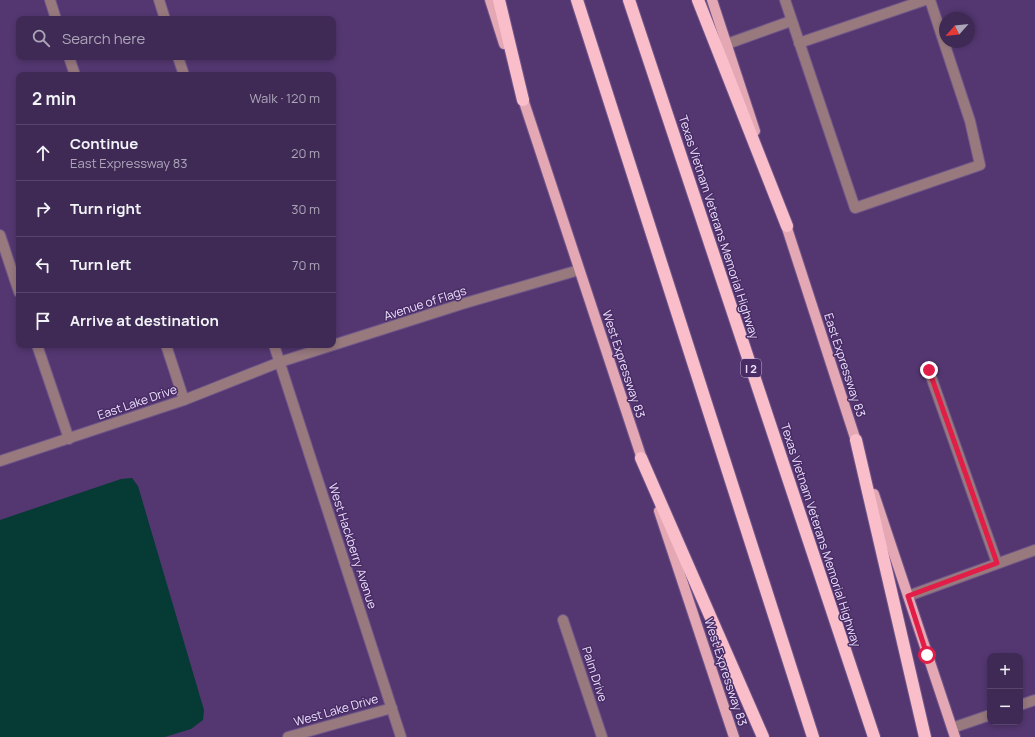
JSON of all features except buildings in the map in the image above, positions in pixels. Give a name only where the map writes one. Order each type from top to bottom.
[{"type":"highway","points":[[499,0],[523,100]]},
{"type":"highway","points":[[576,0],[813,737]]},
{"type":"highway","name":"Texas Vietnam Veterans Memorial Highway","points":[[629,0],[874,737]]},
{"type":"highway","points":[[698,0],[787,226]]},
{"type":"highway","points":[[856,440],[925,737]]},
{"type":"highway","points":[[642,458],[763,737]]},
{"type":"main road","name":"West Expressway 83","points":[[490,0],[734,737]]},
{"type":"main road","name":"East Expressway 83","points":[[712,0],[856,440],[954,732]]},
{"type":"street","points":[[50,0],[55,16]]},
{"type":"street","points":[[159,0],[164,16]]},
{"type":"street","points":[[785,0],[855,208],[980,165],[970,121],[930,0]]},
{"type":"street","points":[[799,43],[925,0]]},
{"type":"street","points":[[726,44],[791,20]]},
{"type":"street","points":[[70,60],[74,72]]},
{"type":"street","points":[[179,60],[183,72]]},
{"type":"street","points":[[0,235],[16,283]]},
{"type":"street","name":"Avenue of Flags","points":[[336,344],[462,304],[579,270]]},
{"type":"street","points":[[38,348],[69,439]]},
{"type":"street","points":[[167,348],[184,400]]},
{"type":"street","name":"West Hackberry Avenue","points":[[275,348],[401,737]]},
{"type":"street","name":"Avenue of Flags","points":[[280,362],[324,348]]},
{"type":"street","name":"East Lake Drive","points":[[0,461],[184,400],[280,362]]},
{"type":"street","points":[[929,370],[997,563]]},
{"type":"street","points":[[908,596],[1035,550]]},
{"type":"street","name":"Palm Drive","points":[[564,620],[602,737]]},
{"type":"street","points":[[1023,704],[1035,700]]},
{"type":"street","name":"West Lake Drive","points":[[288,737],[321,732],[392,708]]},
{"type":"street","points":[[954,732],[987,716]]},
{"type":"shaded area","points":[[132,478],[138,486],[204,710],[203,720],[191,729],[165,737],[0,737],[0,520],[121,479]]},
{"type":"route","points":[[927,655],[908,596],[997,563],[929,370]]}]
